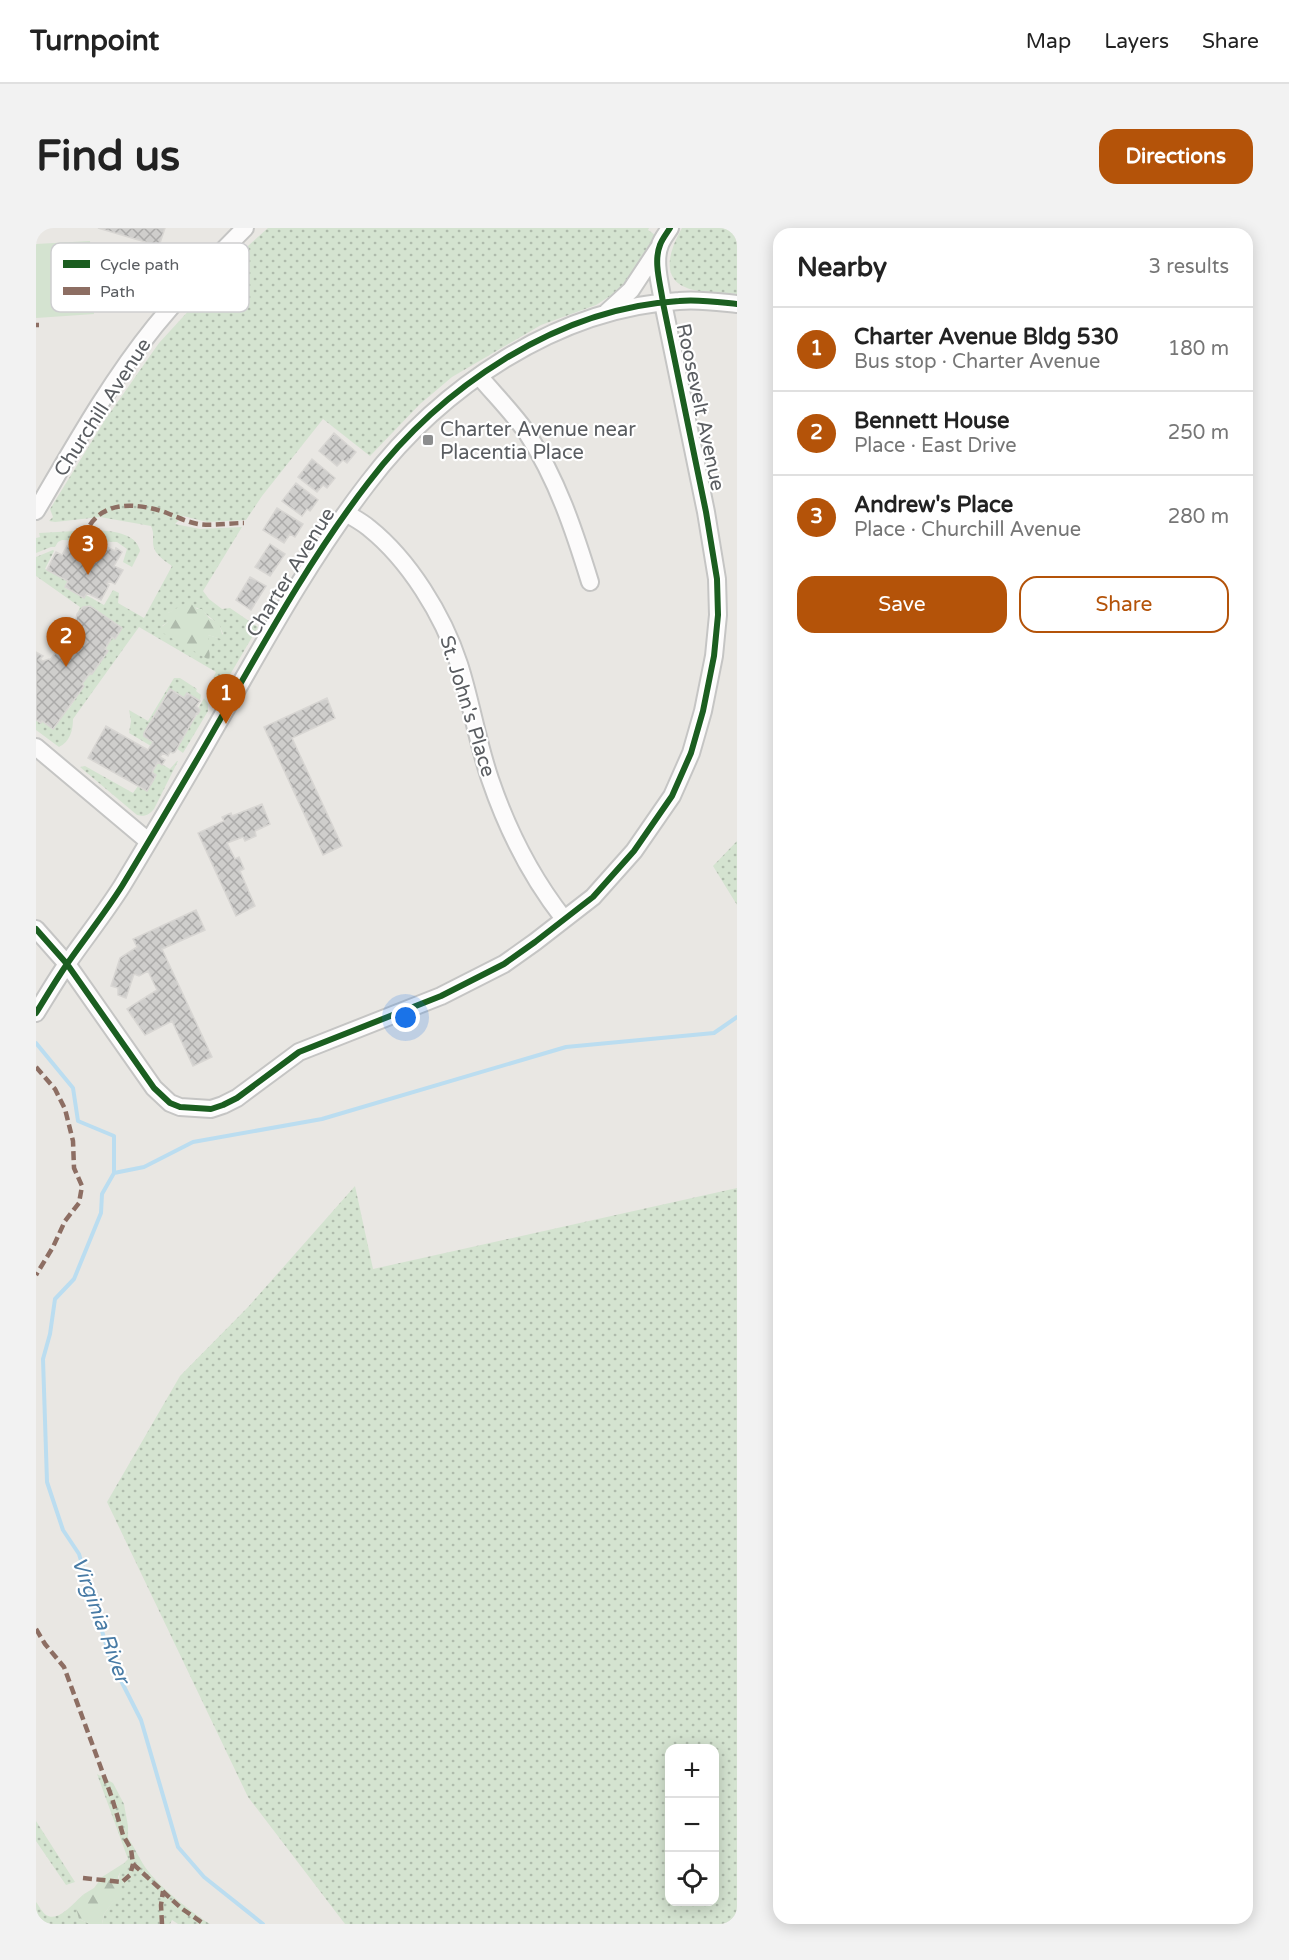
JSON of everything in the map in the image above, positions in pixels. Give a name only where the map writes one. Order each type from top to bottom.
[{"type":"street","name":"Churchill Avenue","points":[[230,243],[245,228]]},
{"type":"street","points":[[603,315],[631,290],[670,228]]},
{"type":"street","name":"Roosevelt Avenue","points":[[36,929],[67,964],[154,1089],[170,1103],[180,1107],[211,1109],[237,1098],[299,1052],[441,996],[504,964],[593,897],[634,852],[672,796],[691,753],[703,711],[714,656],[718,615],[717,579],[706,512],[663,303],[658,261],[660,245]]},
{"type":"street","name":"Charter Avenue","points":[[36,1013],[121,887],[319,553],[369,481],[415,430],[459,390],[479,376],[538,340],[576,323],[663,303],[691,300],[737,304]]},
{"type":"street","name":"Churchill Avenue","points":[[36,511],[95,410],[167,312]]},
{"type":"street","points":[[479,376],[525,431],[540,455],[556,485],[575,533],[590,582]]},
{"type":"street","name":"St. John's Place","points":[[346,513],[369,528],[401,560],[444,626],[458,662],[489,777],[502,810],[521,854],[564,920]]},
{"type":"street","points":[[36,747],[148,841]]},
{"type":"green space","points":[[268,228],[649,228],[648,230],[655,235],[631,275],[618,291],[596,305],[541,325],[452,377],[420,404],[370,456],[323,419],[262,496],[246,520],[207,522],[183,516],[175,524],[200,529],[242,527],[203,591],[222,609],[230,608],[258,627],[231,673],[220,680],[213,678],[216,672],[139,627],[73,719],[70,735],[59,747],[36,730],[36,720],[52,728],[66,709],[68,710],[90,673],[92,674],[107,651],[105,649],[112,637],[115,639],[122,628],[90,606],[83,607],[77,614],[80,607],[36,576],[36,557],[53,550],[45,569],[68,581],[65,588],[84,597],[86,595],[104,605],[113,590],[119,593],[118,603],[144,618],[172,566],[155,550],[151,526],[100,517],[49,521],[53,517],[50,509],[105,420],[159,343],[187,312],[249,312],[249,245]],"holes":[[[184,606],[197,608],[217,623],[223,634],[218,638],[208,635],[207,643],[210,653],[162,626],[168,622],[168,613]]]},
{"type":"green space","points":[[682,228],[737,228],[737,294],[694,290],[675,280],[671,273],[671,256]]},
{"type":"green space","points":[[90,241],[90,243],[54,243]]},
{"type":"green space","points":[[51,243],[51,312],[94,312],[94,314],[36,318],[36,244]]},
{"type":"green space","points":[[94,530],[121,534],[133,540],[140,551],[132,567],[123,562],[127,549],[117,542],[62,540],[55,547],[36,553],[36,538],[40,537],[39,533]]},
{"type":"green space","points":[[186,603],[202,609],[209,618],[219,623],[223,637],[221,639],[208,635],[209,660],[158,630],[168,622],[168,613]]},
{"type":"green space","points":[[174,678],[180,678],[197,689],[196,691],[201,695],[200,701],[187,693],[184,698],[168,691],[144,733],[144,736],[153,742],[151,746],[129,733],[131,721],[129,710],[148,721]]},
{"type":"green space","points":[[204,698],[208,704],[208,711],[183,753],[176,748],[200,710],[199,707]]},
{"type":"green space","points":[[177,761],[154,809],[142,816],[137,815],[80,767],[85,766],[133,793],[138,786],[144,790],[153,782],[152,772],[158,762],[170,769]]},
{"type":"green space","points":[[737,841],[737,905],[713,866]]},
{"type":"green space","points":[[355,1186],[373,1269],[737,1188],[737,1924],[345,1924],[248,1797],[107,1502],[180,1376],[249,1306]]},
{"type":"green space","points":[[97,1774],[113,1783],[124,1804],[128,1838],[145,1867],[175,1898],[210,1924],[178,1924],[172,1920],[170,1924],[102,1924],[104,1914],[121,1890],[120,1873],[128,1859]]},
{"type":"green space","points":[[36,1821],[75,1882],[66,1885],[36,1841]]},
{"type":"green space","points":[[124,1863],[118,1877],[122,1890],[104,1914],[102,1924],[90,1924],[79,1919],[76,1908],[84,1894],[94,1888],[102,1877]]},
{"type":"green space","points":[[84,1894],[79,1919],[90,1924],[36,1924],[36,1902],[46,1915],[51,1917],[61,1914]]},
{"type":"building","points":[[98,228],[165,228],[160,243],[149,243]]},
{"type":"building","points":[[334,433],[356,452],[347,463],[343,460],[337,466],[319,451]]},
{"type":"building","points":[[312,459],[335,478],[327,488],[323,485],[317,492],[298,477]]},
{"type":"building","points":[[296,483],[318,500],[310,511],[307,509],[302,516],[282,501]]},
{"type":"building","points":[[277,508],[303,524],[295,537],[290,534],[284,543],[263,530]]},
{"type":"building","points":[[270,544],[285,554],[270,576],[255,567]]},
{"type":"building","points":[[91,545],[104,552],[107,547],[115,551],[116,548],[122,552],[114,566],[123,570],[115,584],[109,581],[101,600],[87,593],[84,598],[65,587],[68,581],[47,570],[56,552],[62,555],[67,546],[85,555]]},
{"type":"building","points":[[250,577],[266,586],[251,610],[236,600]]},
{"type":"building","points":[[90,606],[122,628],[115,639],[112,637],[105,649],[108,651],[82,684],[84,686],[53,729],[42,721],[41,723],[36,720],[36,652],[43,656],[40,659],[43,661],[50,660],[56,652],[58,654],[62,649],[58,647],[69,632],[71,634],[74,630],[77,614],[83,607]]},
{"type":"building","points":[[170,689],[184,698],[187,693],[200,701],[196,706],[200,710],[175,752],[170,752],[168,756],[163,753],[160,757],[165,760],[162,765],[158,762],[152,772],[156,775],[147,791],[88,758],[106,726],[148,750],[153,742],[144,736],[144,733]]},
{"type":"building","points":[[327,698],[335,718],[292,738],[342,846],[323,855],[264,727]]},
{"type":"building","points":[[262,804],[270,824],[255,831],[256,836],[245,841],[243,837],[227,843],[235,859],[239,857],[244,869],[240,871],[255,906],[236,916],[198,833],[224,821],[222,817],[231,813],[232,816]]},
{"type":"building","points":[[196,910],[205,930],[162,949],[212,1057],[193,1066],[172,1021],[145,1035],[127,1009],[157,990],[148,971],[139,976],[134,974],[126,998],[118,995],[118,988],[111,986],[120,958],[137,947],[133,939]]},
{"type":"waterway","points":[[114,1173],[144,1167],[193,1142],[322,1119],[566,1047],[714,1033],[737,1017]]},
{"type":"waterway","name":"Virginia River","points":[[36,1043],[73,1088],[78,1121],[114,1136],[114,1173],[102,1194],[101,1213],[74,1279],[55,1299],[50,1334],[43,1359],[47,1482],[63,1530],[79,1554],[111,1661],[141,1720],[178,1847],[204,1877],[263,1924]]},
{"type":"marked path","points":[[90,525],[106,511],[126,506],[147,507],[198,524],[244,523]]},
{"type":"marked path","points":[[36,1067],[55,1089],[65,1109],[73,1141],[74,1168],[82,1186],[79,1203],[65,1221],[36,1275]]},
{"type":"marked path","points":[[36,1629],[64,1667],[112,1798],[123,1835],[131,1849],[133,1864],[181,1908],[204,1924]]},
{"type":"marked path","points":[[83,1878],[122,1882],[130,1875],[133,1864]]},
{"type":"marked path","points":[[162,1924],[163,1891]]},
{"type":"cycle path","points":[[36,929],[67,964],[154,1088],[170,1103],[180,1107],[211,1109],[237,1098],[299,1052],[441,996],[504,964],[593,897],[634,851],[672,796],[691,753],[703,711],[714,656],[718,615],[717,579],[706,512],[658,274],[658,252],[670,228]]},
{"type":"cycle path","points":[[36,1013],[67,964],[122,886],[320,550],[368,483],[397,448],[430,415],[466,386],[505,359],[546,337],[589,319],[634,307],[686,300],[737,304]]},
{"type":"place","name":"Charter Avenue near Placentia Place","points":[[428,440]]},
{"type":"place","name":"Andrew's Place","points":[[88,575]]},
{"type":"place","name":"Bennett House","points":[[66,667]]},
{"type":"place","name":"Charter Avenue Bldg 530","points":[[226,724]]}]
